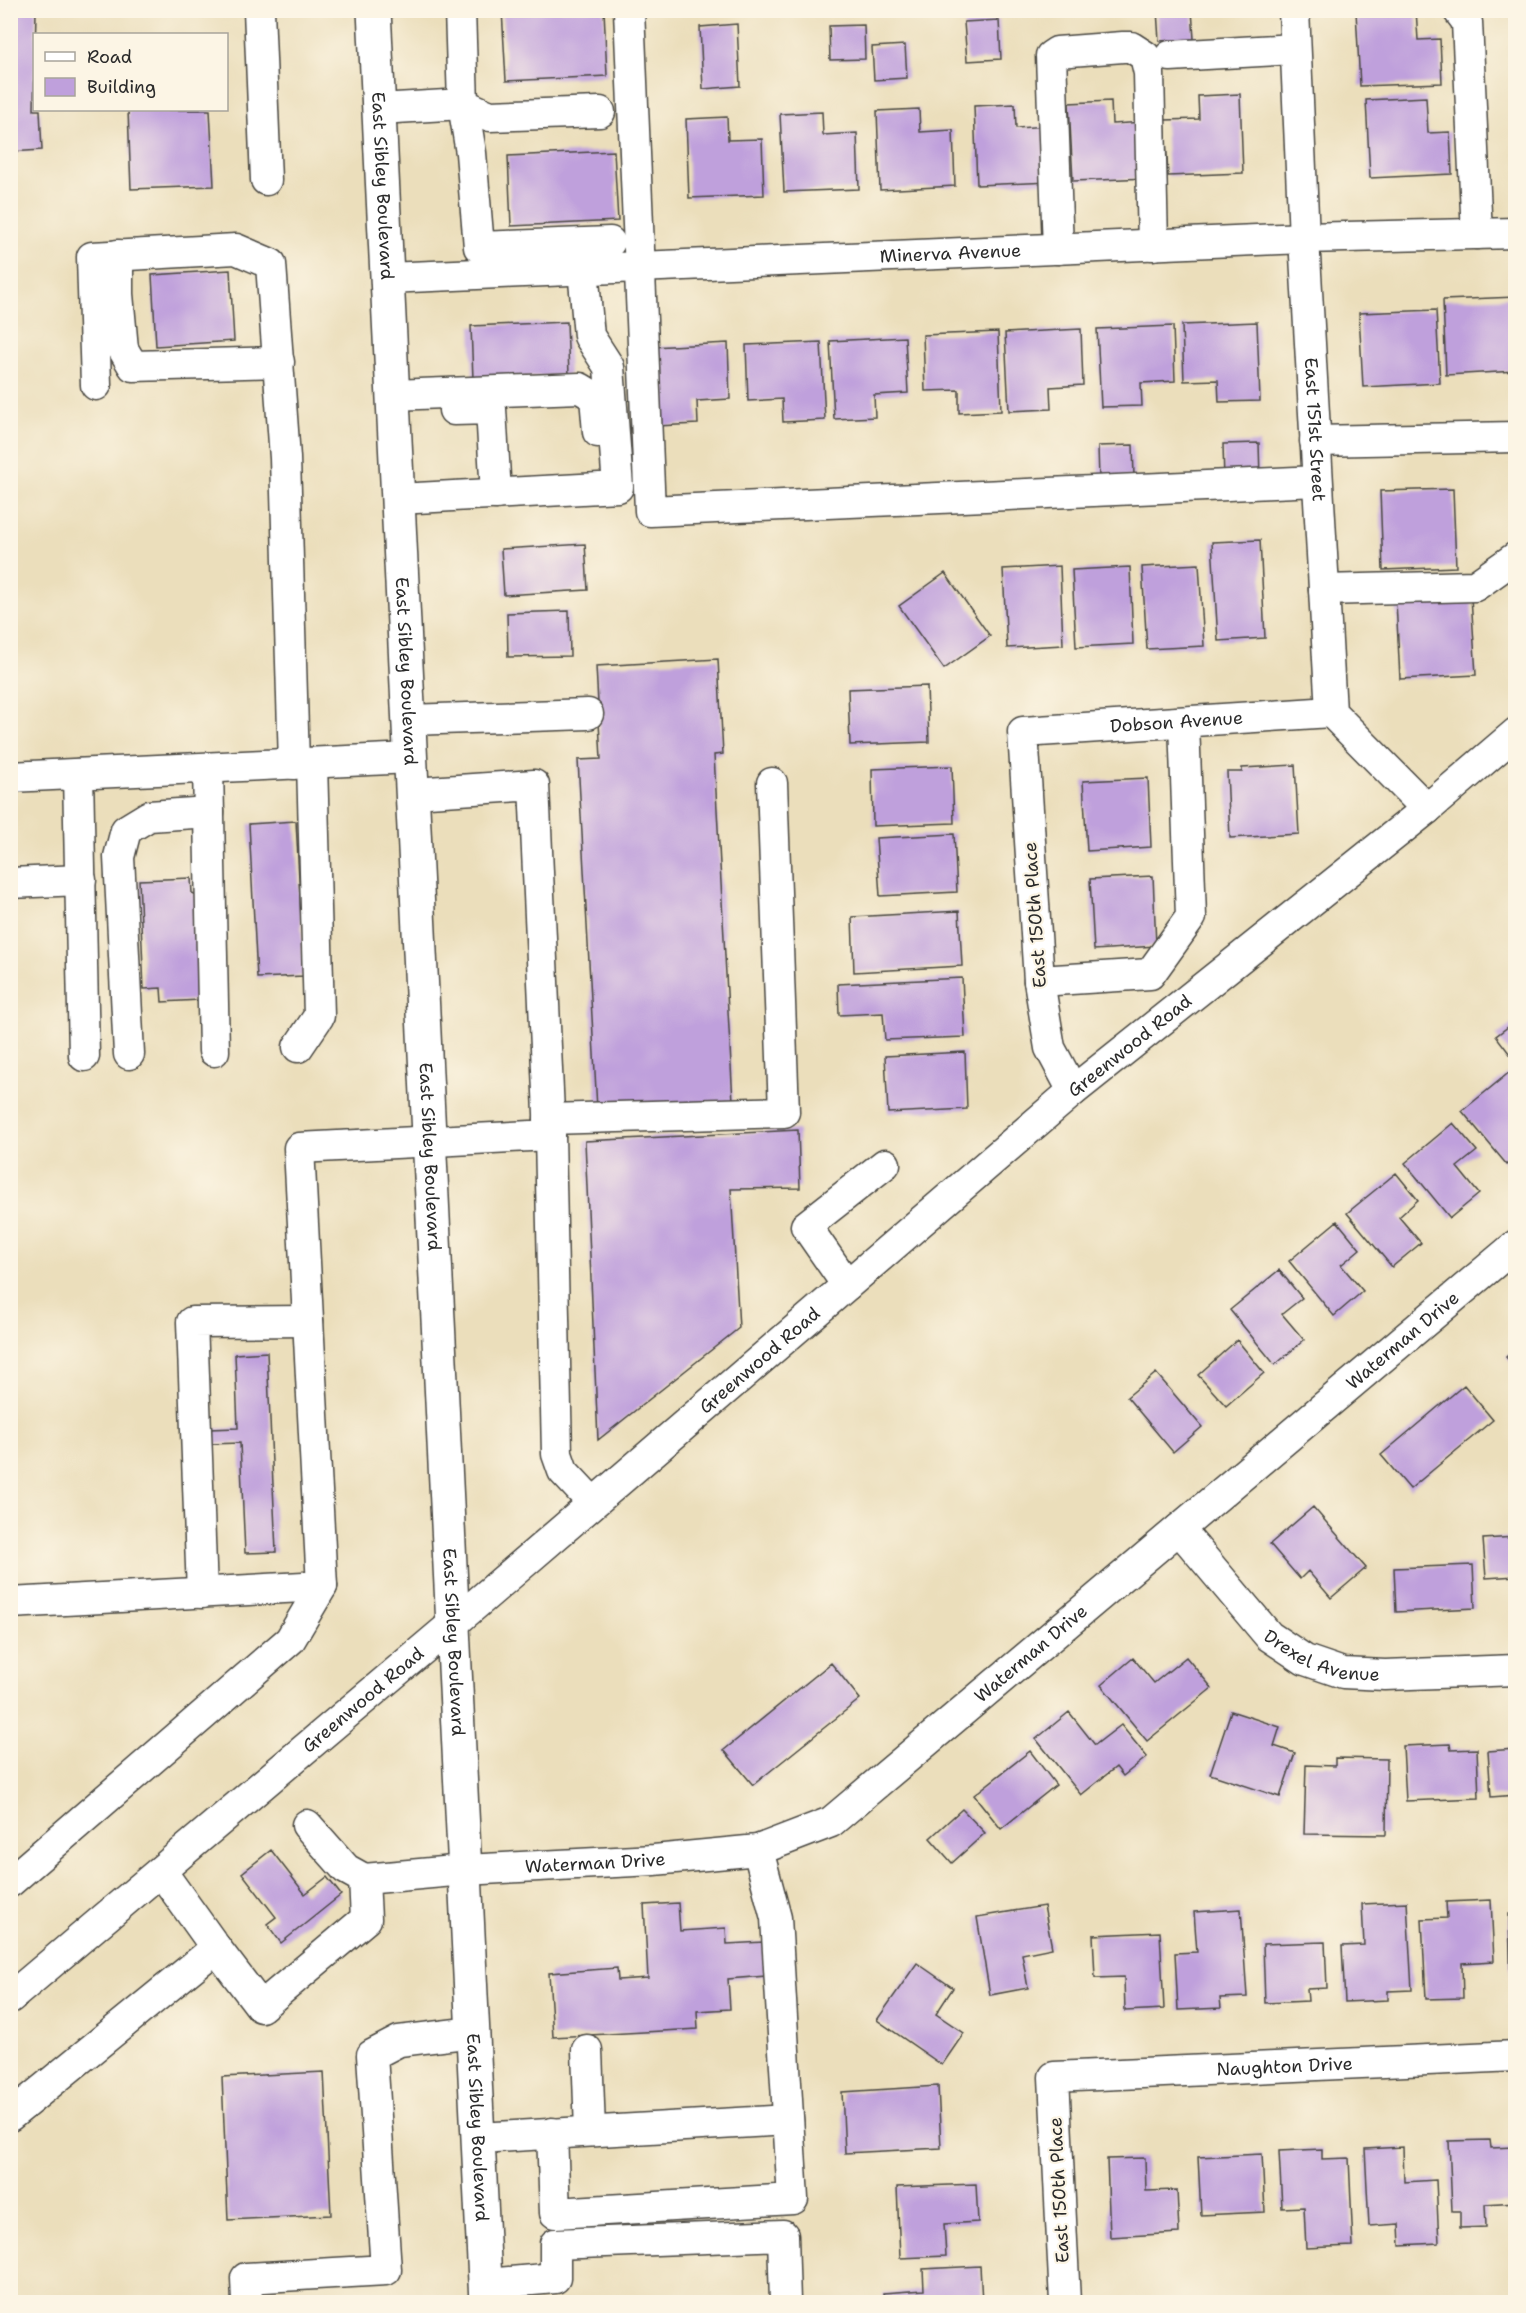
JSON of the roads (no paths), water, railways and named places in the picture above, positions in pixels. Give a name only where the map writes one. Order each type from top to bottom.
[{"type":"main road","name":"East Sibley Boulevard","points":[[374,10],[486,2293]]},
{"type":"street","points":[[259,10],[266,180]]},
{"type":"street","points":[[460,10],[463,104],[471,153],[479,247],[610,242]]},
{"type":"street","points":[[629,10],[650,511],[1317,480]]},
{"type":"street","name":"East 151st Street","points":[[1294,10],[1304,238],[1331,712]]},
{"type":"street","points":[[1458,10],[1467,22],[1477,234]]},
{"type":"street","points":[[1058,249],[1052,56],[1057,52],[1123,46],[1140,51],[1145,56],[1149,73],[1153,245]]},
{"type":"street","points":[[1170,56],[1295,49]]},
{"type":"street","points":[[379,110],[463,104],[490,116],[600,112]]},
{"type":"street","name":"Minerva Avenue","points":[[387,278],[1304,238],[1515,233]]},
{"type":"street","points":[[96,384],[92,257],[236,249],[271,264],[319,1016],[298,1047]]},
{"type":"street","points":[[118,255],[118,294],[123,349],[133,366],[279,362]]},
{"type":"street","points":[[398,499],[618,487],[609,367],[589,336],[583,269]]},
{"type":"street","points":[[393,404],[580,388],[595,397],[603,488]]},
{"type":"street","points":[[393,404],[491,409],[496,494]]},
{"type":"street","points":[[1315,441],[1515,437]]},
{"type":"street","points":[[1324,590],[1474,586],[1515,557]]},
{"type":"street","points":[[1331,712],[1427,809]]},
{"type":"street","name":"Dobson Avenue","points":[[1023,732],[1331,712]]},
{"type":"street","points":[[409,720],[588,714]]},
{"type":"street","points":[[1039,981],[1150,974],[1191,916],[1184,722]]},
{"type":"street","name":"East 150th Place","points":[[1023,732],[1039,981],[1050,1048],[1073,1091]]},
{"type":"street","name":"Greenwood Road","points":[[10,1998],[454,1623],[1073,1091],[1427,809],[1515,733]]},
{"type":"street","points":[[10,777],[411,758]]},
{"type":"street","points":[[208,768],[214,1051]]},
{"type":"street","points":[[78,774],[84,1056]]},
{"type":"street","points":[[10,1882],[290,1640],[322,1586],[299,1148],[430,1141],[550,1127],[784,1112],[772,783]]},
{"type":"street","points":[[413,793],[534,785],[550,1127],[557,1454],[563,1471],[593,1503]]},
{"type":"street","points":[[129,1054],[119,857],[126,830],[150,816],[209,812]]},
{"type":"street","points":[[10,883],[81,880]]},
{"type":"street","points":[[847,1285],[807,1226],[885,1164]]},
{"type":"street","name":"Waterman Drive","points":[[364,1879],[465,1870],[654,1860],[758,1850],[831,1822],[1515,1245]]},
{"type":"street","points":[[202,1593],[192,1322],[308,1321]]},
{"type":"street","name":"Drexel Avenue","points":[[1179,1529],[1269,1636],[1305,1659],[1343,1673],[1385,1675],[1515,1670]]},
{"type":"street","points":[[10,1603],[322,1586]]},
{"type":"street","points":[[161,1871],[261,2007],[366,1919],[364,1879],[346,1869],[307,1825]]},
{"type":"street","points":[[552,2133],[555,2213],[793,2199],[776,1918],[758,1850]]},
{"type":"street","points":[[10,2116],[216,1948]]},
{"type":"street","points":[[247,2302],[246,2278],[386,2270],[372,2055],[399,2041],[473,2032]]},
{"type":"street","points":[[587,2050],[590,2131]]},
{"type":"street","name":"Naughton Drive","points":[[1054,2077],[1515,2056]]},
{"type":"street","name":"East 150th Place","points":[[1054,2077],[1065,2302]]},
{"type":"street","points":[[478,2138],[788,2120]]},
{"type":"street","points":[[486,2293],[555,2278],[555,2244],[783,2235],[785,2302]]}]
